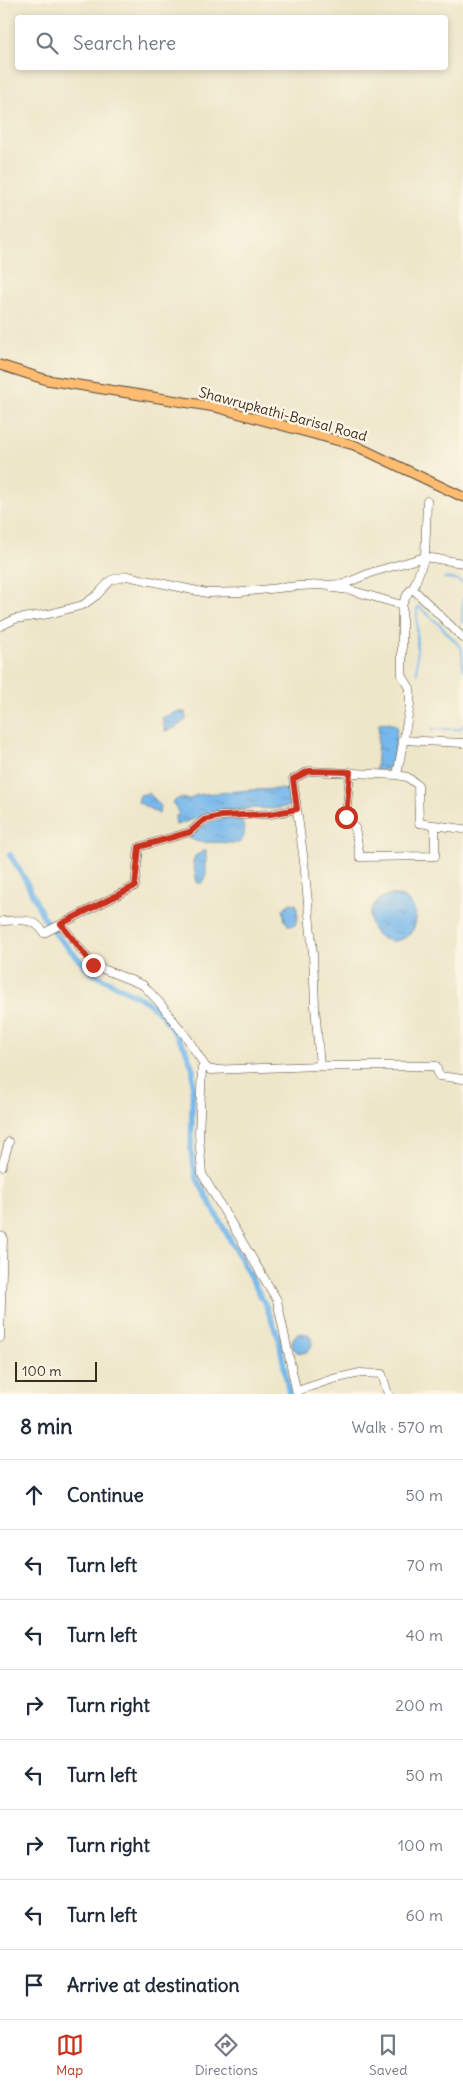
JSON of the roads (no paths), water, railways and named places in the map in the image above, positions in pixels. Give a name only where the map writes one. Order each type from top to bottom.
[{"type":"main road","name":"Shawrupkathi-Barisal Road","points":[[0,365],[47,380],[215,407],[354,445],[463,497]]},
{"type":"street","points":[[397,775],[410,705],[410,688],[402,675],[402,605],[414,586],[425,557],[427,501]]},
{"type":"street","points":[[1,626],[15,619],[49,614],[83,605],[97,595],[110,580],[127,576],[207,593],[241,592],[298,586],[344,584],[373,572],[425,557],[463,563]]},
{"type":"street","points":[[319,586],[350,590],[402,605]]},
{"type":"street","points":[[415,591],[463,638]]},
{"type":"street","points":[[402,740],[463,743]]},
{"type":"street","points":[[320,1066],[315,1006],[314,954],[293,779],[309,771],[350,772],[407,777],[418,785],[419,823],[435,827],[441,825],[463,829]]},
{"type":"street","points":[[350,772],[346,817],[355,828],[360,857],[435,856],[435,827]]},
{"type":"street","points":[[3,921],[26,920],[39,925],[44,933],[135,886],[139,847],[190,832],[204,820],[221,816],[271,814],[297,809]]},
{"type":"street","points":[[60,925],[93,965],[143,985],[187,1038],[205,1066],[210,1070],[320,1066],[436,1066],[439,1076],[463,1079]]},
{"type":"street","points":[[205,1066],[202,1068],[199,1135],[202,1174],[277,1300],[297,1393],[333,1379],[360,1373],[382,1374],[388,1394]]},
{"type":"street","points":[[0,1165],[2,1166],[9,1142]]},
{"type":"street","points":[[0,1236],[3,1237],[0,1338]]},
{"type":"water","points":[[176,712],[185,712],[186,720],[175,728],[165,731],[162,718]]},
{"type":"water","points":[[389,723],[397,726],[393,769],[376,771],[379,724]]},
{"type":"water","points":[[289,790],[291,806],[214,813],[176,825],[175,817],[179,814],[172,802],[180,798],[190,799],[196,795]]},
{"type":"water","points":[[149,793],[161,806],[159,814],[138,802],[140,795]]},
{"type":"water","points":[[240,817],[244,828],[244,837],[239,843],[198,842],[189,838],[206,824]]},
{"type":"water","points":[[206,850],[206,874],[203,883],[197,883],[193,862],[195,856]]},
{"type":"water","points":[[389,895],[397,895],[406,899],[412,905],[416,918],[412,931],[406,937],[397,941],[389,941],[380,937],[374,931],[370,922],[370,914],[374,905],[380,899]]},
{"type":"water","points":[[290,903],[296,904],[298,918],[295,925],[289,926],[285,921],[283,909]]},
{"type":"water","points":[[302,1333],[309,1336],[312,1343],[309,1350],[302,1353],[295,1350],[292,1343],[295,1336]]},
{"type":"waterway","points":[[444,578],[455,579],[463,583]]},
{"type":"waterway","points":[[462,624],[463,598]]},
{"type":"waterway","points":[[417,673],[417,608],[419,607],[440,625],[462,649],[463,669]]},
{"type":"waterway","points":[[431,729],[460,729],[463,725]]},
{"type":"waterway","points":[[10,855],[25,879],[44,918],[58,937],[92,973],[146,1001],[161,1014],[185,1048],[193,1069],[191,1151],[196,1177],[266,1306],[279,1339],[289,1394]]}]
